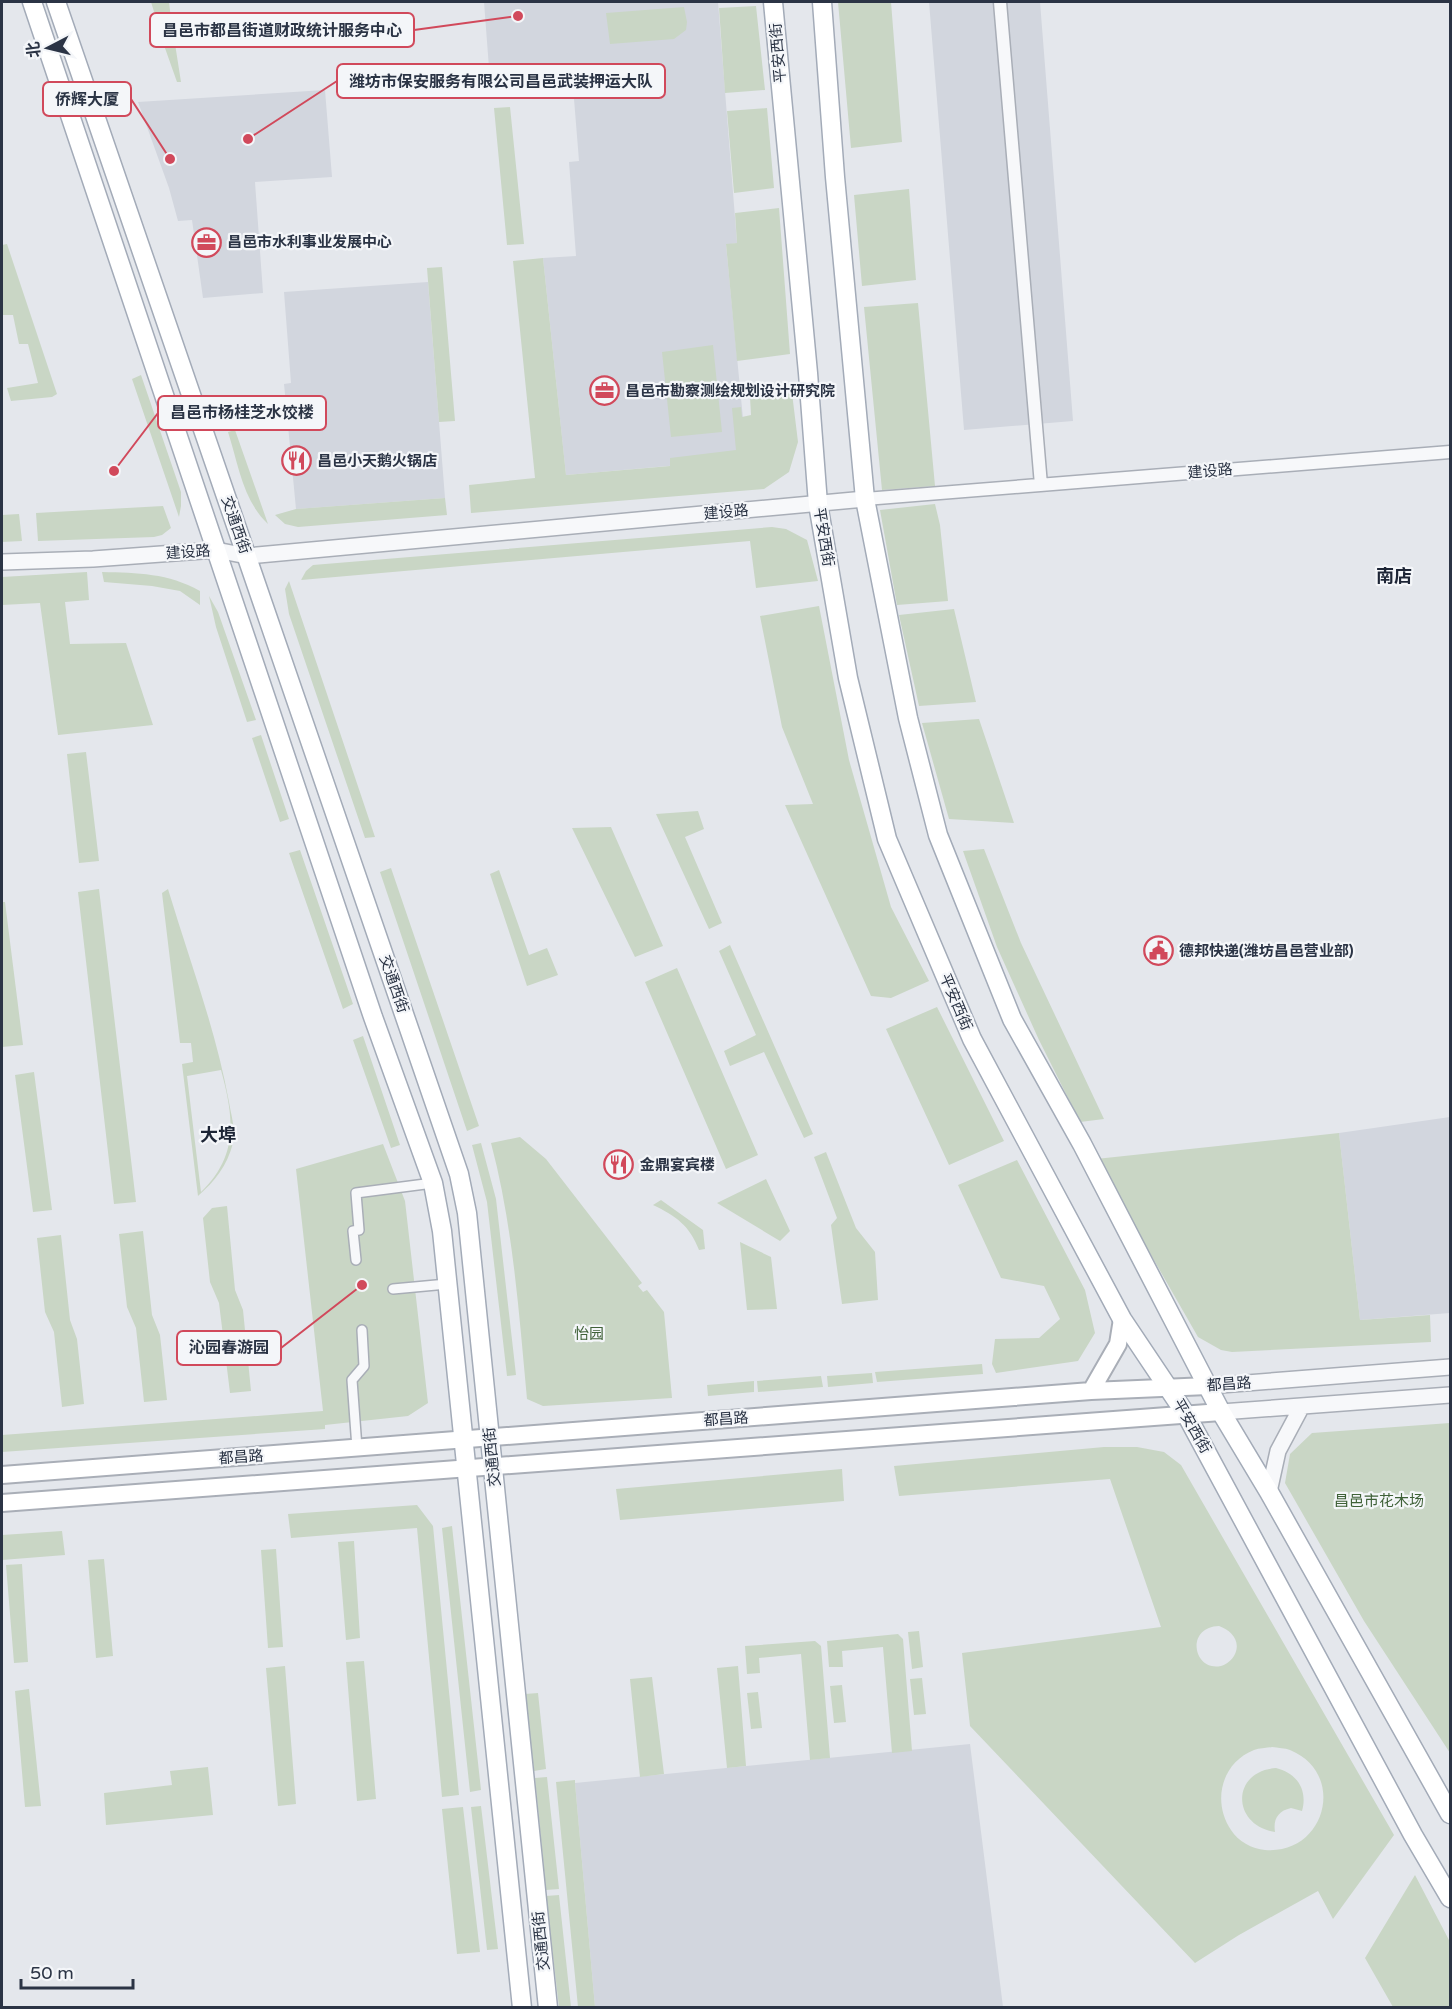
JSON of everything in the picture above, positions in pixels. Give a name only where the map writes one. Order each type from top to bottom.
[{"type":"main road","name":"交通西街","points":[[32,2],[374,1017],[433,1183],[442,1231],[522,2007]]},
{"type":"main road","name":"交通西街","points":[[56,2],[459,1174],[467,1213],[548,2007]]},
{"type":"main road","name":"平安西街","points":[[773,2],[818,504],[848,678],[887,839],[972,1039],[1122,1318],[1187,1416],[1413,1834],[1450,1898]]},
{"type":"main road","points":[[822,2],[835,177],[865,499],[908,718],[938,835],[1012,1019],[1082,1144],[1221,1412],[1269,1492],[1450,1814]]},
{"type":"main road","points":[[1091,1391],[1118,1344],[1122,1318]]},
{"type":"main road","name":"都昌路","points":[[2,1475],[1091,1391],[1208,1386]]},
{"type":"main road","name":"都昌路","points":[[2,1503],[1221,1412]]},
{"type":"street","points":[[1000,2],[1041,485]]},
{"type":"street","name":"建设路","points":[[2,562],[93,559],[216,550],[247,556],[865,499],[1450,452]]},
{"type":"street","points":[[356,1260],[353,1231],[359,1230],[356,1193],[433,1183]]},
{"type":"street","points":[[393,1289],[447,1284]]},
{"type":"street","points":[[357,1448],[352,1380],[364,1366],[362,1330]]},
{"type":"street","name":"都昌路","points":[[1208,1386],[1450,1367]]},
{"type":"street","name":"都昌路","points":[[1221,1412],[1450,1395]]},
{"type":"street","points":[[1269,1492],[1278,1451],[1302,1406]]},
{"type":"shaded area","points":[[484,2],[718,2],[737,243],[726,245],[747,459],[566,475],[543,258],[576,256],[569,162],[579,161],[572,74],[490,81]]},
{"type":"shaded area","points":[[929,2],[1040,2],[1073,421],[964,430]]},
{"type":"shaded area","points":[[325,90],[332,177],[255,182],[263,293],[203,298],[192,220],[178,221],[169,188],[138,102]]},
{"type":"shaded area","points":[[428,282],[445,498],[296,509],[284,384],[291,383],[284,292]]},
{"type":"shaded area","points":[[1450,1117],[1450,1313],[1360,1320],[1339,1133]]},
{"type":"shaded area","points":[[970,1744],[1003,2007],[595,2007],[575,1783]]},
{"type":"green space","points":[[151,2],[169,2],[171,19],[157,21]]},
{"type":"green space","points":[[838,2],[891,2],[902,142],[851,148]]},
{"type":"green space","points":[[756,6],[765,90],[725,93],[719,8]]},
{"type":"green space","points":[[684,7],[686,30],[674,39],[610,44],[606,13]]},
{"type":"green space","points":[[173,31],[181,82],[177,82],[160,34]]},
{"type":"green space","points":[[510,107],[524,244],[507,245],[494,108]]},
{"type":"green space","points":[[767,108],[774,188],[734,193],[727,111]]},
{"type":"green space","points":[[909,189],[916,280],[862,286],[854,195]]},
{"type":"green space","points":[[779,208],[790,354],[737,361],[726,244],[737,243],[735,213]]},
{"type":"green space","points":[[7,244],[57,394],[52,397],[11,401],[7,388],[38,383],[28,344],[19,344],[13,315],[2,315],[2,245]]},
{"type":"green space","points":[[543,258],[566,475],[670,466],[670,458],[736,450],[732,408],[741,407],[742,417],[751,415],[750,397],[792,393],[798,442],[789,472],[764,489],[471,513],[469,485],[535,478],[513,261]]},
{"type":"green space","points":[[442,267],[455,421],[439,422],[427,268]]},
{"type":"green space","points":[[918,303],[935,486],[882,490],[864,307]]},
{"type":"green space","points":[[713,345],[722,432],[671,437],[662,352]]},
{"type":"green space","points":[[141,375],[181,492],[179,517],[132,379]]},
{"type":"green space","points":[[235,430],[268,524],[253,504],[242,481],[228,432]]},
{"type":"green space","points":[[445,498],[447,515],[298,527],[285,524],[275,515],[296,509]]},
{"type":"green space","points":[[935,504],[940,525],[948,601],[897,605],[880,510]]},
{"type":"green space","points":[[163,506],[171,528],[162,535],[38,541],[36,513]]},
{"type":"green space","points":[[19,514],[22,541],[2,542],[2,515]]},
{"type":"green space","points":[[772,527],[786,529],[807,540],[818,581],[756,588],[750,541],[301,580],[313,565]]},
{"type":"green space","points":[[87,572],[89,600],[65,602],[70,644],[126,643],[153,725],[58,735],[40,603],[2,605],[2,577]]},
{"type":"green space","points":[[102,572],[164,577],[188,585],[200,591],[200,605],[180,591],[104,582]]},
{"type":"green space","points":[[289,581],[375,837],[365,838],[289,614],[285,589]]},
{"type":"green space","points":[[209,596],[218,612],[256,720],[247,722],[216,627]]},
{"type":"green space","points":[[819,606],[849,760],[891,907],[929,981],[891,998],[871,996],[785,805],[813,804],[782,727],[760,616]]},
{"type":"green space","points":[[954,609],[976,702],[919,706],[899,615]]},
{"type":"green space","points":[[979,719],[1014,823],[949,819],[922,723]]},
{"type":"green space","points":[[261,735],[289,819],[280,822],[252,738]]},
{"type":"green space","points":[[86,752],[99,861],[79,863],[67,754]]},
{"type":"green space","points":[[698,811],[704,829],[685,837],[722,923],[709,929],[656,814]]},
{"type":"green space","points":[[611,827],[663,946],[635,957],[572,828]]},
{"type":"green space","points":[[984,849],[1021,943],[1104,1119],[1080,1122],[1039,1040],[997,947],[963,851]]},
{"type":"green space","points":[[300,850],[353,1004],[343,1009],[289,853]]},
{"type":"green space","points":[[391,868],[479,1126],[467,1131],[380,872]]},
{"type":"green space","points":[[499,870],[529,955],[547,948],[558,975],[527,986],[490,874]]},
{"type":"green space","points":[[99,889],[136,1202],[114,1204],[78,892]]},
{"type":"green space","points":[[168,889],[202,995],[224,1075],[234,1128],[233,1143],[224,1166],[210,1185],[198,1196],[182,1064],[193,1062],[191,1043],[180,1043],[162,893]],"holes":[[[221,1070],[230,1120],[227,1150],[222,1164],[201,1192],[187,1076]]]},
{"type":"green space","points":[[2,902],[5,902],[23,1045],[2,1047]]},
{"type":"green space","points":[[730,945],[813,1134],[804,1138],[764,1052],[730,1066],[724,1051],[756,1035],[719,951]]},
{"type":"green space","points":[[677,968],[758,1155],[726,1169],[645,982]]},
{"type":"green space","points":[[937,1007],[1004,1141],[949,1165],[886,1029]]},
{"type":"green space","points":[[363,1036],[400,1145],[391,1148],[353,1040]]},
{"type":"green space","points":[[34,1072],[52,1210],[33,1212],[15,1075]]},
{"type":"green space","points":[[1339,1133],[1360,1320],[1430,1315],[1431,1342],[1232,1352],[1221,1350],[1198,1337],[1096,1159]]},
{"type":"green space","name":"怡园","points":[[520,1137],[546,1159],[642,1283],[638,1286],[643,1292],[647,1290],[664,1312],[672,1398],[543,1406],[527,1399],[510,1238],[491,1143]]},
{"type":"green space","points":[[481,1143],[496,1199],[516,1375],[507,1376],[487,1202],[472,1145]]},
{"type":"green space","points":[[383,1144],[405,1201],[428,1403],[408,1416],[325,1425],[325,1429],[2,1452],[2,1435],[323,1411],[296,1169]]},
{"type":"green space","points":[[826,1152],[856,1228],[875,1252],[878,1300],[842,1304],[831,1225],[837,1218],[814,1157]]},
{"type":"green space","points":[[1017,1160],[1085,1290],[1095,1333],[1078,1361],[996,1373],[992,1364],[995,1339],[1039,1338],[1060,1319],[1044,1286],[1001,1278],[958,1185]]},
{"type":"green space","points":[[766,1179],[790,1231],[780,1241],[717,1203]]},
{"type":"green space","points":[[661,1200],[703,1230],[705,1249],[699,1250],[687,1228],[669,1213],[653,1205]]},
{"type":"green space","points":[[227,1206],[235,1290],[243,1310],[251,1391],[230,1393],[219,1303],[210,1282],[203,1218],[212,1208]]},
{"type":"green space","points":[[143,1231],[152,1315],[160,1335],[167,1400],[144,1402],[136,1328],[127,1307],[119,1234]]},
{"type":"green space","points":[[61,1235],[70,1320],[77,1339],[84,1404],[62,1407],[54,1332],[45,1312],[37,1238]]},
{"type":"green space","points":[[740,1242],[771,1257],[777,1309],[747,1310]]},
{"type":"green space","points":[[982,1364],[983,1374],[877,1382],[875,1372]]},
{"type":"green space","points":[[872,1373],[873,1383],[828,1387],[827,1376]]},
{"type":"green space","points":[[821,1376],[823,1387],[758,1392],[757,1381]]},
{"type":"green space","points":[[754,1381],[754,1392],[708,1396],[707,1385]]},
{"type":"green space","name":"昌邑市花木场","points":[[1450,1423],[1450,1753],[1364,1621],[1285,1483],[1290,1454],[1312,1433]]},
{"type":"green space","points":[[1104,1447],[1137,1447],[1164,1452],[1181,1465],[1394,1835],[1333,1919],[1318,1891],[1239,1935],[1195,1963],[970,1726],[962,1653],[1161,1627],[1110,1479],[899,1496],[894,1466]],"holes":[[[1219,1626],[1234,1637],[1237,1649],[1227,1663],[1221,1666],[1211,1666],[1199,1656],[1197,1641],[1208,1628]],[[1272,1747],[1290,1750],[1308,1761],[1319,1776],[1323,1793],[1322,1811],[1315,1827],[1303,1840],[1286,1848],[1265,1850],[1255,1848],[1237,1838],[1225,1819],[1221,1796],[1227,1774],[1234,1764],[1254,1750]]]},
{"type":"green space","points":[[842,1469],[844,1501],[620,1520],[616,1489]]},
{"type":"green space","points":[[417,1505],[433,1526],[459,1795],[442,1797],[417,1528],[291,1538],[288,1514]]},
{"type":"green space","points":[[452,1526],[481,1790],[470,1792],[442,1528]]},
{"type":"green space","points":[[62,1531],[65,1555],[2,1560],[2,1535]]},
{"type":"green space","points":[[354,1541],[360,1638],[346,1640],[338,1542]]},
{"type":"green space","points":[[276,1549],[283,1647],[268,1648],[261,1550]]},
{"type":"green space","points":[[104,1559],[113,1656],[96,1658],[88,1560]]},
{"type":"green space","points":[[22,1564],[28,1662],[14,1663],[6,1565]]},
{"type":"green space","points":[[919,1631],[923,1667],[912,1669],[908,1632]]},
{"type":"green space","points":[[898,1634],[903,1639],[912,1751],[892,1753],[883,1647],[842,1651],[843,1667],[829,1667],[827,1641]]},
{"type":"green space","points":[[815,1641],[821,1646],[830,1758],[810,1760],[801,1654],[759,1658],[760,1673],[747,1674],[745,1646]]},
{"type":"green space","points":[[364,1661],[376,1799],[357,1801],[346,1662]]},
{"type":"green space","points":[[285,1666],[296,1804],[278,1806],[266,1668]]},
{"type":"green space","points":[[738,1666],[746,1766],[727,1768],[717,1668]]},
{"type":"green space","points":[[652,1677],[664,1774],[640,1777],[630,1679]]},
{"type":"green space","points":[[922,1678],[926,1714],[914,1715],[910,1679]]},
{"type":"green space","points":[[842,1685],[846,1722],[834,1723],[830,1686]]},
{"type":"green space","points":[[29,1689],[41,1806],[25,1807],[15,1691]]},
{"type":"green space","points":[[758,1692],[762,1728],[751,1729],[747,1693]]},
{"type":"green space","points":[[538,1693],[546,1769],[534,1771],[525,1694]]},
{"type":"green space","points":[[208,1767],[213,1815],[106,1825],[104,1793],[172,1785],[170,1771]]},
{"type":"green space","points":[[1276,1768],[1295,1778],[1302,1789],[1303,1803],[1302,1811],[1291,1808],[1280,1813],[1276,1819],[1275,1832],[1261,1827],[1250,1819],[1244,1809],[1242,1798],[1244,1788],[1251,1778],[1261,1771]]},
{"type":"green space","points":[[547,1777],[559,1889],[546,1890],[535,1778]]},
{"type":"green space","points":[[575,1780],[595,2007],[578,2007],[556,1782]]},
{"type":"green space","points":[[481,1806],[498,1949],[487,1950],[471,1807]]},
{"type":"green space","points":[[463,1807],[480,1952],[457,1954],[442,1809]]},
{"type":"green space","points":[[1415,1875],[1450,1942],[1450,2007],[1393,2007],[1365,1958]]},
{"type":"green space","points":[[559,1895],[571,2007],[559,2007],[546,1896]]},
{"type":"place","name":"昌邑市都昌街道财政统计服务中心","points":[[518,16]]},
{"type":"place","name":"潍坊市保安服务有限公司昌邑武装押运大队","points":[[248,139]]},
{"type":"place","name":"侨辉大厦","points":[[170,159]]},
{"type":"place","name":"昌邑市水利事业发展中心","points":[[206,242]]},
{"type":"place","name":"昌邑市勘察测绘规划设计研究院","points":[[604,391]]},
{"type":"place","name":"昌邑小天鹅火锅店","points":[[296,461]]},
{"type":"place","name":"昌邑市杨桂芝水饺楼","points":[[114,471]]},
{"type":"place","name":"德邦快递(潍坊昌邑营业部)","points":[[1158,951]]},
{"type":"place","name":"金鼎宴宾楼","points":[[619,1165]]},
{"type":"place","name":"沁园春游园","points":[[362,1285]]},
{"type":"district","name":"南店","points":[[1394,576]]},
{"type":"district","name":"大埠","points":[[218,1135]]}]
